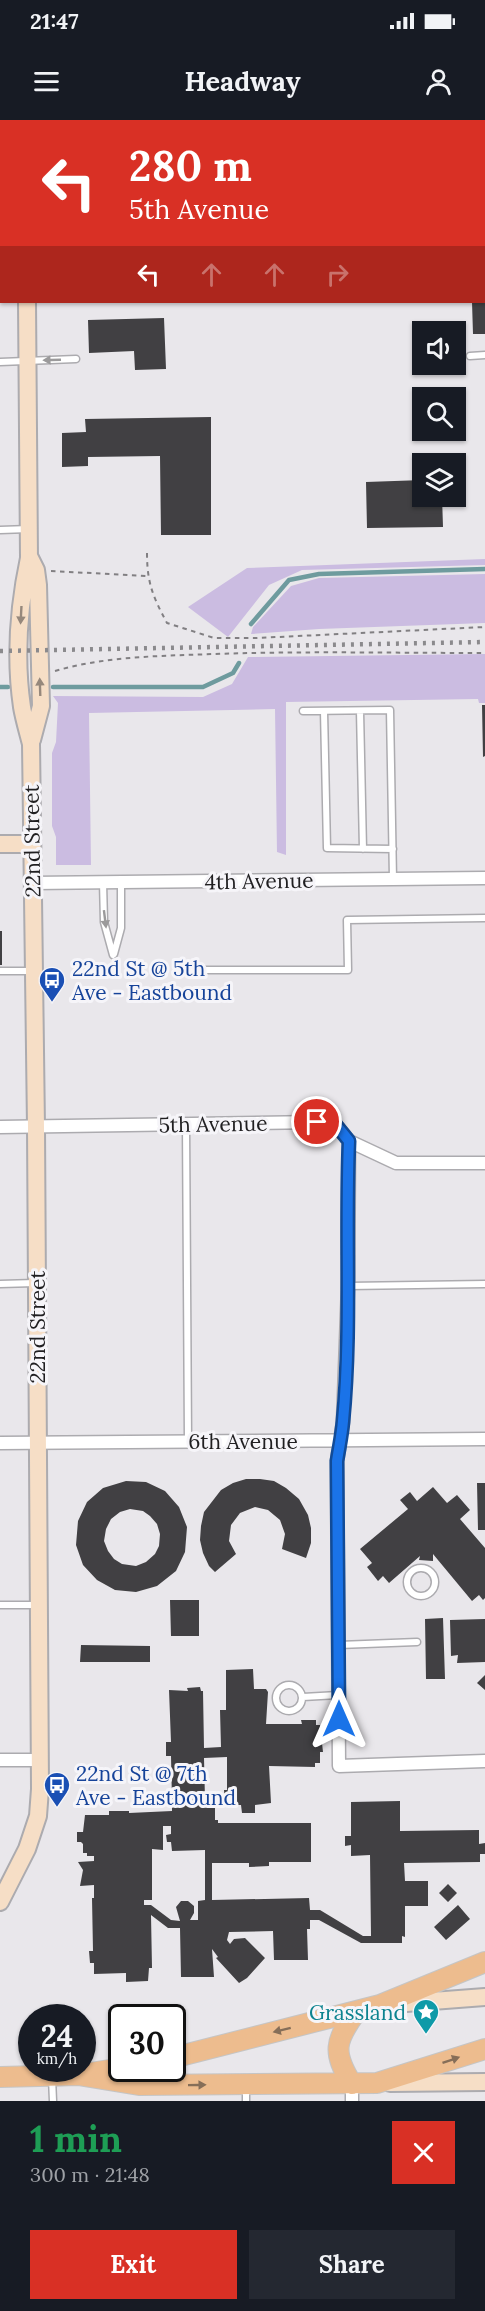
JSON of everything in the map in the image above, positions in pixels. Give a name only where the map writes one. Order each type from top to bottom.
[{"type":"main road","points":[[186,2054],[380,2005],[485,1962]]},
{"type":"main road","points":[[352,2092],[338,2051],[343,2030],[356,2012]]},
{"type":"main road","points":[[96,2078],[139,2085],[246,2093],[352,2092],[485,2049]]},
{"type":"main road","points":[[0,2077],[18,2077]]},
{"type":"street","name":"22nd Street","points":[[27,303],[29,529],[40,623],[41,706],[31,744]]},
{"type":"street","name":"22nd Street","points":[[0,1902],[27,1849],[38,1816],[40,1760],[31,744],[22,707],[20,651],[23,587],[33,564]]},
{"type":"street","points":[[0,844],[32,844]]},
{"type":"street","name":"4th Avenue","points":[[33,883],[485,878]]},
{"type":"street","name":"5th Avenue","points":[[0,1127],[317,1122],[336,1125],[349,1141],[396,1163],[485,1163]]},
{"type":"street","points":[[349,1141],[348,1286],[343,1422],[337,1461],[339,1766],[485,1761]]},
{"type":"street","name":"6th Avenue","points":[[0,1443],[485,1438]]},
{"type":"street","points":[[0,1760],[40,1760]]},
{"type":"street","points":[[380,2005],[485,1997]]},
{"type":"street","points":[[377,2083],[485,2082]]},
{"type":"lane","points":[[470,356],[485,356]]},
{"type":"lane","points":[[0,362],[76,359]]},
{"type":"lane","points":[[0,530],[29,529]]},
{"type":"lane","points":[[303,711],[390,710],[393,879]]},
{"type":"lane","points":[[324,711],[327,848],[393,849]]},
{"type":"lane","points":[[360,711],[363,849]]},
{"type":"lane","points":[[103,882],[104,922],[113,955],[121,928],[121,882]]},
{"type":"lane","points":[[192,969],[348,970],[347,920],[485,918]]},
{"type":"lane","points":[[0,971],[34,971]]},
{"type":"lane","points":[[186,1124],[188,1441]]},
{"type":"lane","points":[[0,1284],[37,1283]]},
{"type":"lane","points":[[348,1286],[485,1284]]},
{"type":"lane","points":[[420,1568],[431,1572],[435,1581],[432,1592],[422,1596],[412,1593],[407,1583],[411,1573],[420,1568]]},
{"type":"lane","points":[[0,1605],[39,1605]]},
{"type":"lane","points":[[339,1645],[417,1642]]},
{"type":"lane","points":[[287,1685],[300,1689],[303,1697],[301,1706],[294,1711],[285,1711],[276,1701],[280,1689],[287,1685]]},
{"type":"lane","points":[[303,1697],[339,1695]]},
{"type":"lane","points":[[52,2082],[53,2101]]},
{"type":"path","points":[[147,554],[147,576],[155,601],[167,623],[214,638],[485,627]]},
{"type":"path","points":[[33,564],[147,576]]},
{"type":"path","points":[[40,671],[54,671],[88,661],[173,656],[259,653],[485,653]]},
{"type":"shaded area","points":[[485,559],[485,565],[302,570],[269,585],[228,637],[188,607],[247,568]]},
{"type":"shaded area","points":[[485,574],[485,623],[319,629],[251,634],[253,627],[291,586],[319,578]]},
{"type":"shaded area","points":[[485,654],[485,703],[479,703],[478,699],[286,702],[286,855],[277,852],[275,709],[89,713],[91,865],[56,865],[56,837],[52,826],[52,753],[56,742],[58,703],[53,696],[203,697],[232,684],[248,657]]},
{"type":"building","points":[[472,303],[485,303],[485,334],[473,334]]},
{"type":"building","points":[[164,318],[166,369],[135,370],[134,351],[89,353],[88,320]]},
{"type":"building","points":[[211,417],[211,535],[161,535],[160,456],[88,457],[88,466],[62,467],[62,433],[86,432],[85,419]]},
{"type":"building","points":[[412,480],[412,507],[442,507],[443,527],[367,528],[366,482]]},
{"type":"building","points":[[482,705],[485,705],[485,756],[483,757]]},
{"type":"building","points":[[0,931],[2,931],[2,965],[0,965]]},
{"type":"building","points":[[246,1479],[274,1481],[299,1499],[308,1515],[311,1528],[311,1543],[306,1558],[282,1549],[285,1534],[280,1520],[268,1510],[255,1507],[240,1513],[231,1525],[229,1541],[236,1554],[215,1572],[209,1566],[200,1540],[204,1512],[221,1490]]},
{"type":"building","points":[[126,1481],[146,1482],[165,1491],[179,1507],[187,1527],[185,1552],[176,1571],[157,1586],[136,1592],[115,1590],[97,1580],[83,1565],[76,1545],[78,1521],[87,1502],[103,1488]],"holes":[[[130,1509],[143,1511],[157,1524],[160,1534],[159,1546],[155,1554],[146,1562],[136,1566],[122,1564],[108,1551],[104,1541],[106,1529],[111,1519],[120,1512]]]},
{"type":"building","points":[[477,1483],[485,1483],[485,1530],[478,1530]]},
{"type":"building","points":[[433,1487],[447,1503],[457,1495],[470,1510],[460,1519],[485,1548],[485,1598],[483,1600],[479,1595],[472,1601],[433,1554],[433,1561],[419,1560],[420,1556],[389,1583],[383,1576],[378,1581],[367,1567],[372,1563],[360,1549],[408,1509],[400,1500],[410,1492],[417,1501]]},
{"type":"building","points":[[170,1600],[199,1600],[199,1636],[171,1636]]},
{"type":"building","points":[[443,1618],[445,1679],[426,1679],[425,1619]]},
{"type":"building","points":[[485,1619],[485,1662],[457,1663],[458,1655],[451,1656],[450,1620]]},
{"type":"building","points":[[81,1645],[150,1646],[150,1662],[80,1662]]},
{"type":"building","points":[[253,1669],[254,1689],[266,1689],[268,1692],[266,1724],[302,1724],[301,1720],[316,1720],[316,1725],[320,1725],[323,1752],[320,1752],[320,1763],[315,1763],[315,1767],[269,1766],[271,1803],[255,1805],[255,1813],[242,1813],[241,1805],[225,1805],[227,1757],[204,1758],[205,1800],[215,1801],[215,1820],[218,1820],[218,1823],[311,1823],[311,1862],[269,1862],[269,1866],[249,1867],[249,1863],[212,1863],[212,1900],[309,1898],[310,1910],[320,1910],[363,1936],[371,1936],[370,1855],[351,1856],[351,1845],[345,1846],[345,1836],[351,1836],[351,1802],[400,1801],[400,1831],[479,1830],[479,1844],[485,1843],[485,1854],[480,1854],[480,1862],[404,1863],[405,1881],[428,1881],[428,1906],[405,1906],[405,1937],[402,1936],[402,1943],[361,1943],[319,1920],[310,1920],[310,1929],[307,1929],[308,1960],[274,1960],[273,1931],[229,1932],[227,1940],[230,1944],[234,1939],[245,1938],[265,1958],[247,1978],[239,1983],[216,1958],[218,1957],[212,1949],[214,1977],[181,1977],[180,1928],[168,1928],[151,1915],[152,1968],[149,1968],[148,1981],[126,1982],[126,1973],[94,1974],[94,1963],[90,1963],[89,1951],[93,1951],[92,1898],[94,1898],[94,1885],[80,1886],[83,1870],[78,1862],[94,1861],[94,1856],[87,1856],[87,1853],[83,1853],[83,1844],[77,1842],[77,1832],[83,1832],[85,1815],[109,1815],[109,1811],[129,1811],[129,1813],[172,1811],[172,1807],[167,1807],[168,1801],[172,1801],[171,1756],[166,1756],[166,1742],[171,1742],[169,1690],[188,1691],[187,1688],[200,1687],[203,1691],[204,1748],[221,1747],[220,1710],[226,1710],[226,1670]],"holes":[[[163,1826],[171,1826],[171,1834],[166,1835],[167,1842],[171,1842],[172,1851],[205,1850],[205,1900],[198,1901],[198,1920],[190,1920],[194,1913],[194,1906],[188,1901],[181,1901],[176,1907],[180,1921],[171,1920],[151,1905],[144,1905],[144,1900],[152,1900],[152,1849],[163,1850]]]},
{"type":"building","points":[[485,1675],[485,1690],[477,1683]]},
{"type":"building","points":[[448,1884],[457,1893],[448,1902],[439,1893]]},
{"type":"building","points":[[458,1905],[470,1919],[446,1940],[434,1927]]},
{"type":"waterway","points":[[251,624],[289,580],[319,574],[485,569]]},
{"type":"waterway","points":[[53,687],[203,687],[233,673],[239,663]]},
{"type":"waterway","points":[[0,687],[8,687]]},
{"type":"railway","points":[[0,651],[485,642]]},
{"type":"place","name":"22nd St @ 5th Ave - Eastbound","points":[[52,1003]]},
{"type":"place","name":"22nd St @ 7th Ave - Eastbound","points":[[57,1808]]},
{"type":"place","name":"Grassland","points":[[426,2035]]},
{"type":"route","points":[[317,1122],[336,1125],[349,1141],[344,1400],[337,1461],[339,1719]]}]
